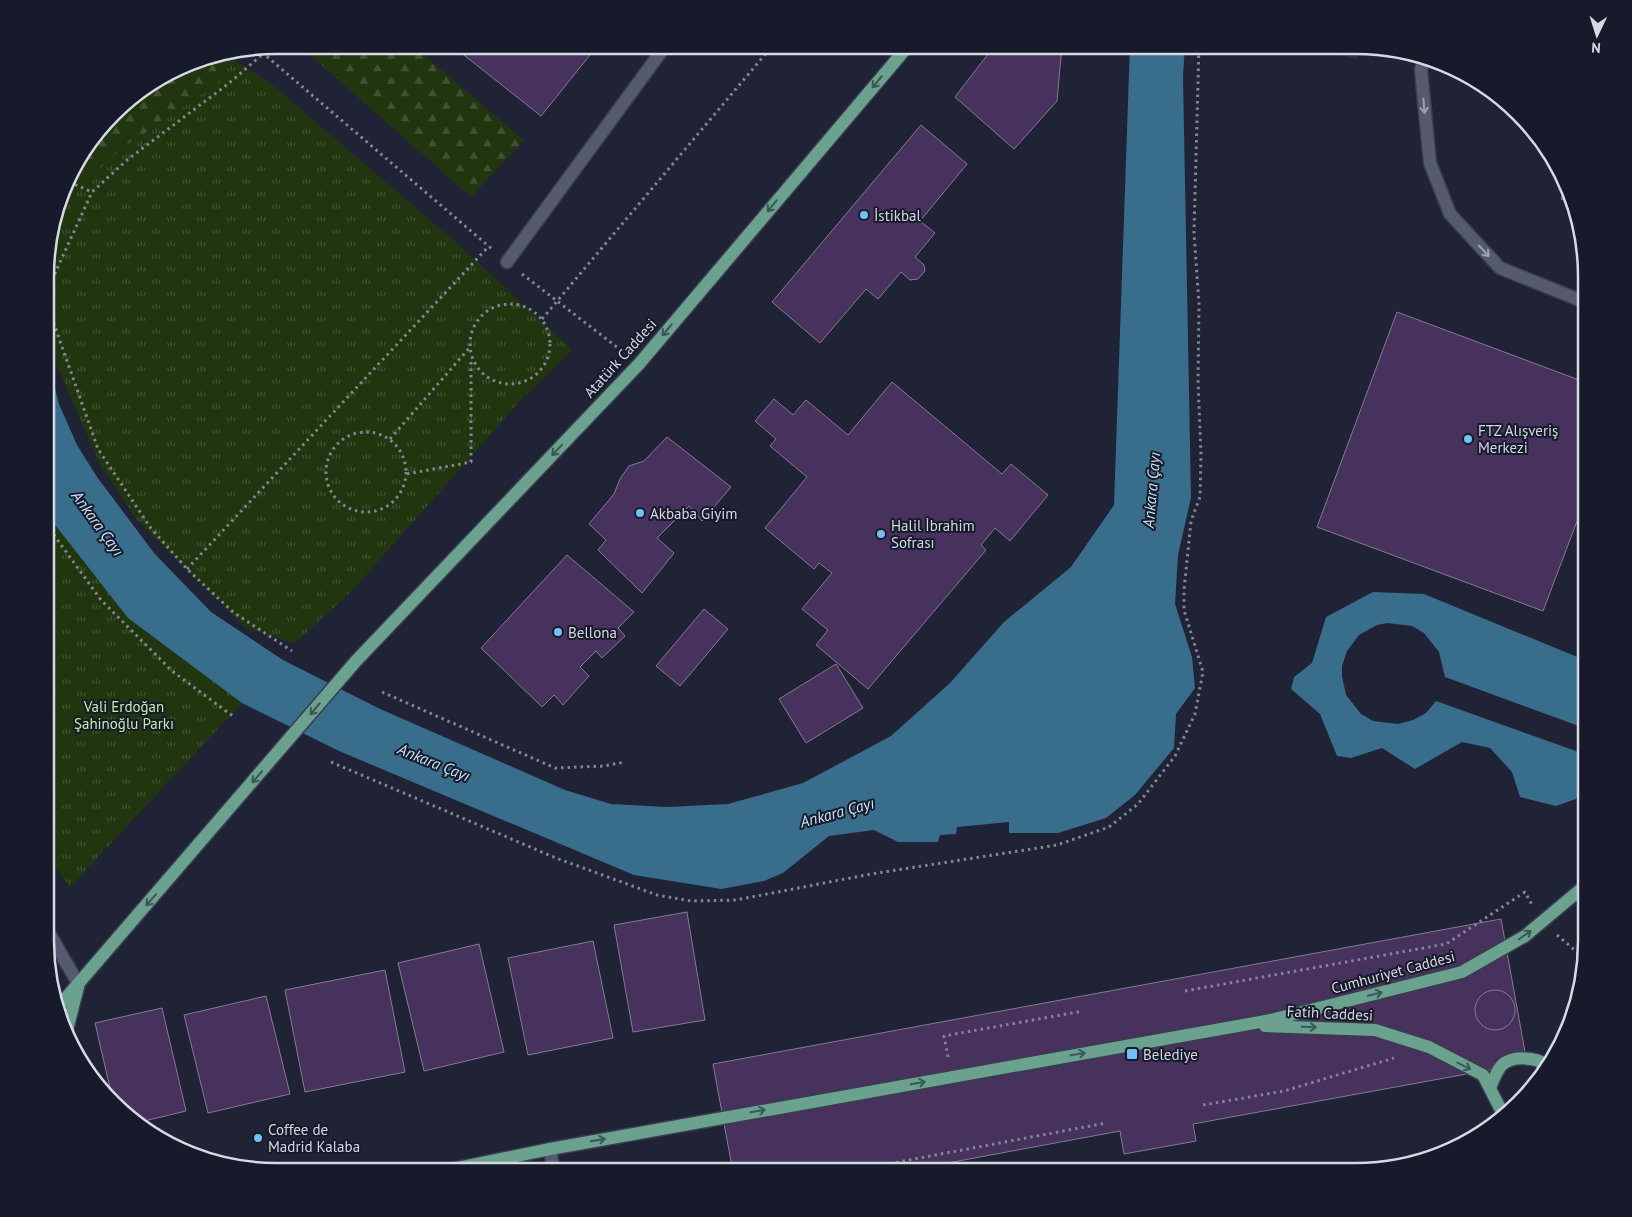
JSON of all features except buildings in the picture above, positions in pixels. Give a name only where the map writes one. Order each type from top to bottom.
[{"type":"main road","name":"Atatürk Caddesi","points":[[62,1003],[340,679],[639,364],[901,54]]},
{"type":"main road","name":"Cumhuriyet Caddesi","points":[[1243,1025],[1462,972],[1525,936],[1578,891]]},
{"type":"main road","points":[[69,1022],[79,985]]},
{"type":"main road","points":[[482,1163],[550,1149],[1243,1025]]},
{"type":"main road","name":"Fatih Caddesi","points":[[1243,1025],[1375,1030],[1429,1047],[1483,1075],[1501,1110]]},
{"type":"main road","points":[[1490,1088],[1502,1065],[1518,1058],[1543,1062]]},
{"type":"street","points":[[507,262],[659,54]]},
{"type":"street","points":[[1422,64],[1421,70],[1430,163],[1450,214],[1500,268],[1578,300]]},
{"type":"street","points":[[54,942],[79,985]]},
{"type":"street","points":[[550,1149],[552,1163]]},
{"type":"path","points":[[54,275],[92,192],[127,160],[228,84],[263,54]]},
{"type":"path","points":[[265,54],[507,262],[556,302],[639,364]]},
{"type":"path","points":[[542,319],[765,54]]},
{"type":"path","points":[[331,762],[556,858],[657,896],[691,901],[736,900],[871,874],[1057,845],[1109,827],[1124,816],[1138,804],[1175,756],[1195,714],[1203,672],[1184,610],[1184,590],[1191,521],[1200,497],[1201,472],[1198,380],[1199,304],[1194,233],[1199,54]]},
{"type":"path","points":[[74,184],[92,192]]},
{"type":"path","points":[[187,569],[489,246]]},
{"type":"path","points":[[407,474],[471,462],[470,346],[473,328],[480,317],[491,308],[504,304],[517,304],[530,308],[542,319],[548,328],[550,354],[544,366],[535,376],[524,382],[511,384],[498,382],[486,376],[477,367],[471,355]]},
{"type":"path","points":[[54,324],[98,449],[150,527],[187,569],[233,612],[292,651]]},
{"type":"path","points":[[390,439],[470,346]]},
{"type":"path","points":[[364,432],[378,433],[390,439],[399,448],[405,461],[407,474],[404,487],[397,498],[388,506],[376,511],[362,512],[349,509],[338,501],[330,490],[326,477],[326,464],[331,452],[339,441],[351,434],[364,432]]},
{"type":"path","points":[[54,535],[101,600],[172,671],[234,717]]},
{"type":"path","points":[[382,692],[555,768],[604,766],[625,762]]},
{"type":"path","points":[[1185,991],[1446,944],[1525,892],[1542,922],[1578,952]]},
{"type":"path","points":[[951,1077],[944,1036],[1083,1010]]},
{"type":"path","points":[[1203,1105],[1284,1091],[1429,1047]]},
{"type":"path","points":[[893,1163],[1106,1123]]},
{"type":"shaded area","points":[[1337,54],[1359,54],[1358,59]]},
{"type":"green space","points":[[309,54],[423,54],[524,140],[471,197]]},
{"type":"green space","points":[[233,59],[220,81],[160,124],[125,146],[92,176],[78,176],[91,152],[109,129],[129,109],[165,83],[218,61]]},
{"type":"green space","points":[[233,59],[269,82],[458,244],[572,350],[520,401],[352,591],[295,643],[246,628],[137,520],[101,467],[54,359],[54,261],[61,218],[78,176],[92,176],[125,146],[160,124],[220,81]]},
{"type":"green space","name":"Vali Erdoğan Şahinoğlu Parkı","points":[[54,524],[128,618],[242,703],[70,887],[54,865]]},
{"type":"water","name":"Ankara Çayı","points":[[1130,54],[1184,54],[1183,76],[1191,498],[1178,555],[1175,604],[1192,657],[1195,688],[1176,714],[1174,748],[1135,795],[1106,818],[1058,833],[1009,833],[1009,822],[957,827],[956,834],[940,835],[938,842],[898,842],[874,830],[829,836],[783,873],[764,881],[721,889],[634,875],[339,751],[242,703],[128,618],[54,524],[54,385],[59,404],[77,445],[97,477],[154,553],[211,612],[283,660],[378,708],[565,790],[611,804],[667,807],[728,804],[803,783],[891,736],[950,683],[1004,622],[1071,567],[1114,505]]},
{"type":"water","points":[[1373,592],[1424,594],[1578,657],[1578,793],[1576,799],[1556,806],[1520,797],[1512,772],[1490,748],[1462,742],[1415,769],[1382,748],[1351,758],[1337,756],[1320,714],[1291,689],[1294,677],[1312,663],[1326,617]]},
{"type":"pier","points":[[1387,623],[1412,626],[1424,633],[1439,652],[1445,677],[1578,726],[1578,752],[1436,701],[1426,713],[1413,720],[1398,724],[1373,721],[1361,714],[1346,695],[1342,666],[1347,651],[1359,635],[1377,625]]},
{"type":"place","name":"İstikbal","points":[[864,215]]},
{"type":"place","name":"FTZ Alışveriş Merkezi","points":[[1468,439]]},
{"type":"place","name":"Akbaba Giyim","points":[[640,513]]},
{"type":"place","name":"Halil İbrahim Sofrası","points":[[881,534]]},
{"type":"place","name":"Bellona","points":[[558,632]]},
{"type":"place","name":"Belediye","points":[[1132,1054]]},
{"type":"place","name":"Coffee de Madrid Kalaba","points":[[258,1138]]}]
